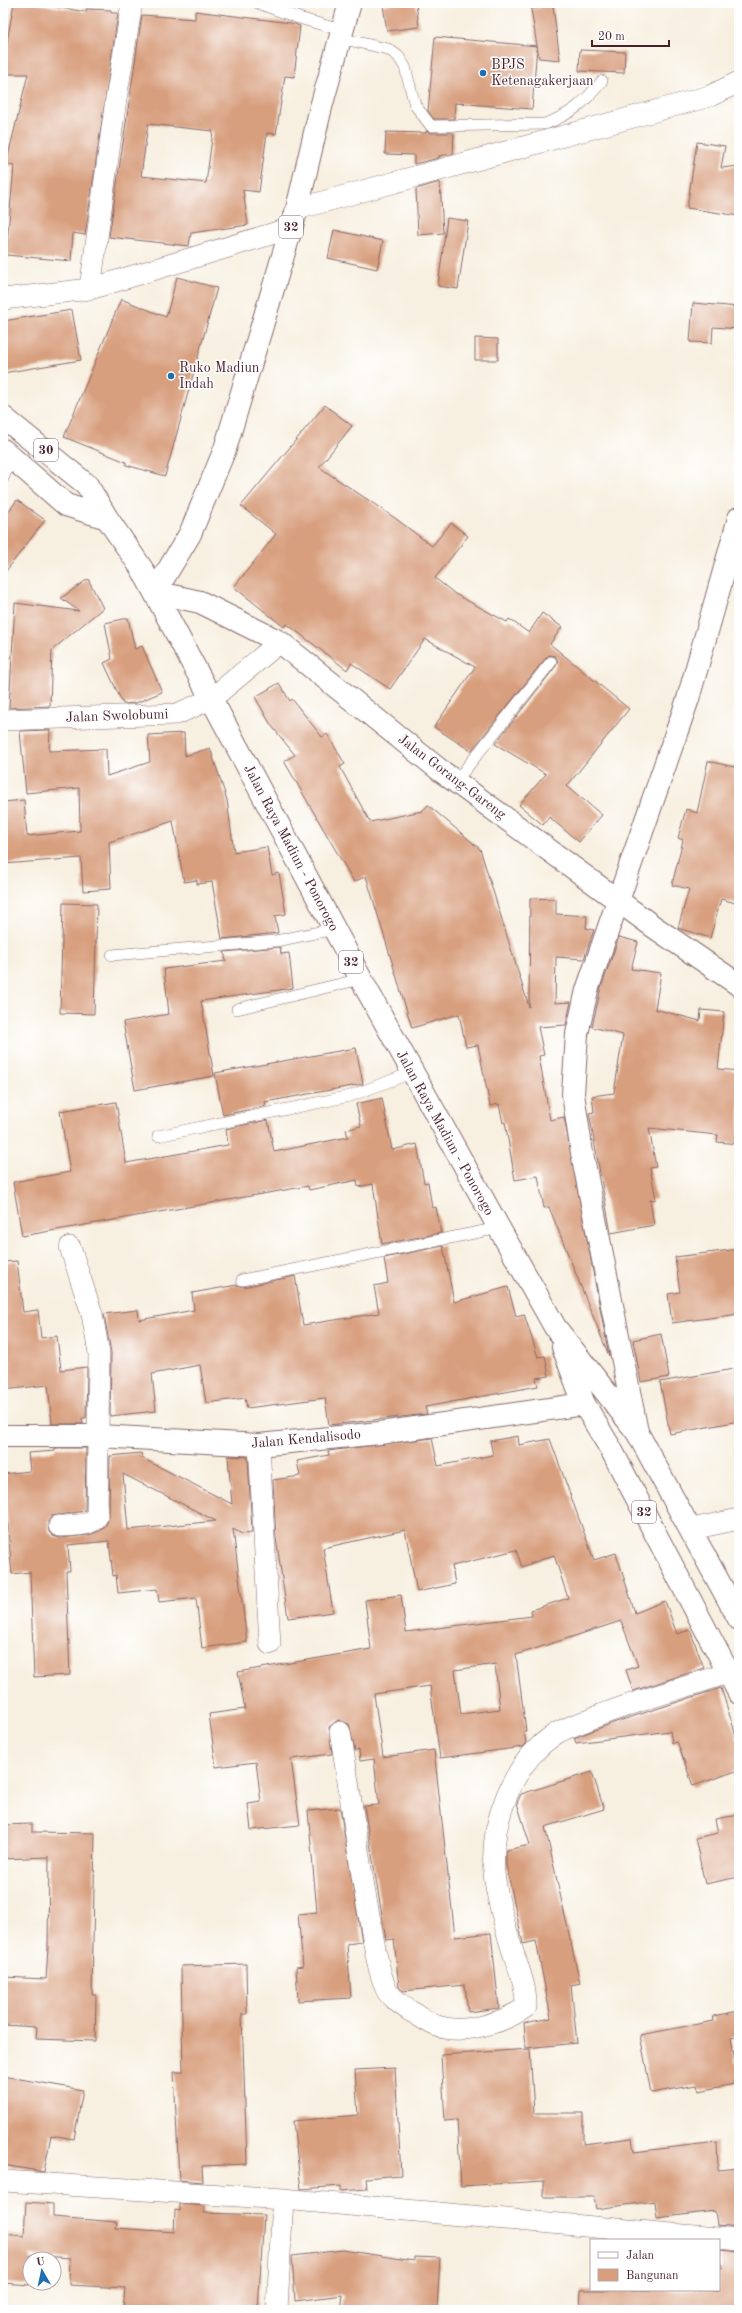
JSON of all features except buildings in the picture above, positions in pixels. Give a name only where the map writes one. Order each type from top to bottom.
[{"type":"main road","name":"32","points":[[155,592],[190,534],[225,449],[294,218],[340,34],[350,3]]},
{"type":"main road","name":"30","points":[[3,416],[87,485],[107,518]]},
{"type":"main road","name":"30","points":[[8,454],[66,505],[107,518]]},
{"type":"main road","name":"Jalan Raya Madiun - Ponorogo","points":[[107,518],[142,569],[155,592],[411,1073],[555,1327],[637,1432],[692,1529],[739,1619]]},
{"type":"main road","points":[[637,1432],[582,1153],[573,1094],[577,1034],[587,990],[688,699],[739,518]]},
{"type":"main road","name":"Jalan Gorang-Gareng","points":[[155,592],[200,602],[280,642],[456,781],[618,900],[739,985]]},
{"type":"main road","name":"Jalan Raya Madiun - Ponorogo","points":[[555,1327],[584,1404],[612,1451],[734,1671],[739,1693]]},
{"type":"main road","name":"Jalan Kendalisodo","points":[[3,1436],[99,1436],[259,1445],[380,1433],[584,1404]]},
{"type":"street","points":[[90,289],[116,99],[132,3]]},
{"type":"street","points":[[3,299],[90,289],[294,218],[710,96],[739,82]]},
{"type":"street","name":"Jalan Swolobumi","points":[[3,720],[170,715],[211,699],[280,642]]},
{"type":"street","points":[[59,1526],[88,1524],[94,1522],[97,1517],[100,1353],[92,1314],[70,1247]]},
{"type":"street","points":[[259,1445],[270,1644]]},
{"type":"street","points":[[692,1529],[739,1519]]},
{"type":"street","points":[[340,1732],[351,1794],[357,1856],[373,1936],[386,1990],[400,2004],[435,2026],[453,2029],[486,2025],[517,2014],[526,2007],[527,1996],[509,1940],[494,1874],[494,1842],[499,1816],[510,1791],[524,1766],[538,1747],[555,1734],[617,1708],[734,1671]]},
{"type":"street","points":[[3,2181],[283,2199],[739,2240]]},
{"type":"street","points":[[277,2310],[283,2199]]},
{"type":"lane","points":[[258,3],[340,34],[388,49],[398,56],[405,67],[415,105],[431,126],[545,124],[562,117],[583,104],[602,81]]},
{"type":"lane","points":[[3,478],[8,454]]},
{"type":"lane","points":[[456,781],[551,662]]},
{"type":"lane","points":[[112,955],[276,941],[334,929]]},
{"type":"lane","points":[[237,1009],[360,979]]},
{"type":"lane","points":[[158,1136],[350,1096],[411,1073]]},
{"type":"lane","points":[[242,1280],[499,1228]]},
{"type":"place","name":"BPJS Ketenagakerjaan","points":[[483,73]]},
{"type":"place","name":"Ruko Madiun Indah","points":[[171,376]]}]
